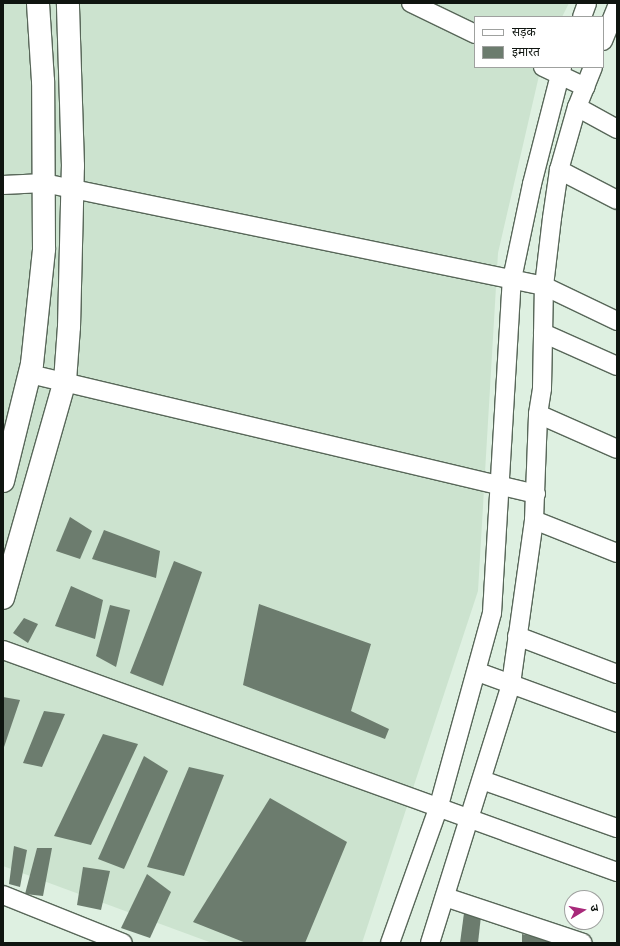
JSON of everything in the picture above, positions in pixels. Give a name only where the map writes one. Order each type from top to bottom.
[{"type":"street","points":[[3,481],[30,374],[44,249],[43,81],[38,3]]},
{"type":"street","points":[[3,598],[65,381],[69,327],[71,189],[68,3]]},
{"type":"street","points":[[411,3],[474,34]]},
{"type":"street","points":[[582,16],[587,3]]},
{"type":"street","points":[[609,38],[617,6]]},
{"type":"street","points":[[548,68],[561,71],[585,87]]},
{"type":"street","points":[[430,943],[470,821],[511,684],[534,520],[544,286],[559,170],[577,108],[593,68]]},
{"type":"street","points":[[390,943],[438,809],[478,672],[492,614],[501,485],[512,279],[532,184],[561,71]]},
{"type":"street","points":[[577,108],[617,129]]},
{"type":"street","points":[[559,170],[617,200]]},
{"type":"street","points":[[3,185],[44,183],[544,286],[617,321]]},
{"type":"street","points":[[543,333],[617,366]]},
{"type":"street","points":[[30,374],[65,381],[536,494]]},
{"type":"street","points":[[538,414],[617,449]]},
{"type":"street","points":[[534,520],[617,553]]},
{"type":"street","points":[[517,636],[617,674]]},
{"type":"street","points":[[3,650],[470,821],[617,872]]},
{"type":"street","points":[[478,672],[617,723]]},
{"type":"street","points":[[482,780],[617,828]]},
{"type":"street","points":[[3,895],[123,943]]},
{"type":"street","points":[[445,898],[583,943]]},
{"type":"shaded area","points":[[3,3],[569,3],[562,16],[474,16],[474,68],[541,68],[498,253],[478,591],[362,943],[212,943],[3,866]]},
{"type":"building","points":[[70,517],[92,531],[80,559],[56,551]]},
{"type":"building","points":[[104,530],[160,551],[156,578],[92,559]]},
{"type":"building","points":[[174,561],[202,572],[163,686],[130,673]]},
{"type":"building","points":[[71,586],[103,600],[95,639],[55,626]]},
{"type":"building","points":[[259,604],[371,644],[351,711],[389,729],[385,739],[243,685]]},
{"type":"building","points":[[110,605],[130,610],[116,667],[96,656]]},
{"type":"building","points":[[24,618],[38,624],[28,643],[13,633]]},
{"type":"building","points":[[3,697],[20,700],[3,750]]},
{"type":"building","points":[[44,711],[65,714],[42,767],[23,763]]},
{"type":"building","points":[[103,734],[138,744],[91,845],[54,836]]},
{"type":"building","points":[[144,756],[168,771],[124,869],[98,859]]},
{"type":"building","points":[[189,767],[224,775],[184,876],[147,867]]},
{"type":"building","points":[[270,798],[347,842],[305,943],[246,943],[193,922]]},
{"type":"building","points":[[14,846],[27,850],[20,887],[9,884]]},
{"type":"building","points":[[37,848],[52,848],[43,896],[25,894]]},
{"type":"building","points":[[83,867],[110,871],[101,910],[77,905]]},
{"type":"building","points":[[147,874],[171,892],[150,938],[121,928]]},
{"type":"building","points":[[464,913],[481,916],[478,943],[460,943]]},
{"type":"building","points":[[522,934],[551,940],[550,943],[522,943]]}]
